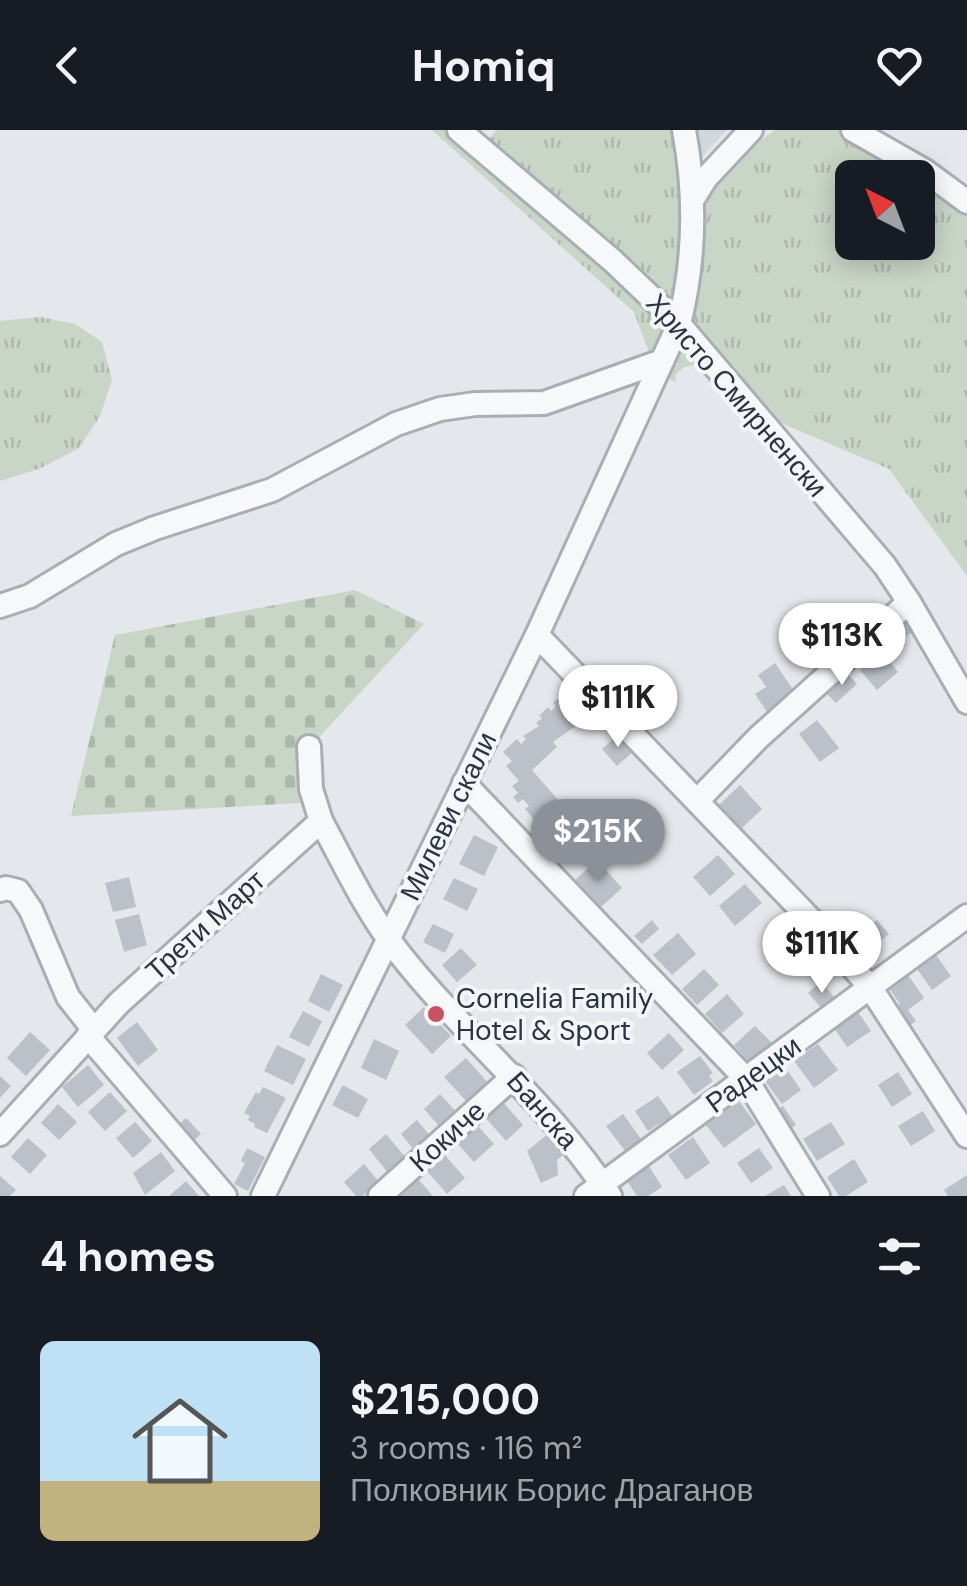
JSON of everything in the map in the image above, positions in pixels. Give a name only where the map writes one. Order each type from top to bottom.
[{"type":"street","name":"Христо Смирненски","points":[[460,130],[613,261],[679,324],[854,529],[910,602],[967,702]]},
{"type":"street","name":"Милеви скали","points":[[272,1191],[679,324],[686,294],[693,199],[684,130]]},
{"type":"street","points":[[693,199],[706,178],[751,130]]},
{"type":"street","points":[[853,130],[925,171],[967,202]]},
{"type":"street","points":[[0,606],[30,596],[62,574],[142,533],[272,490],[396,424],[440,409],[475,404],[544,403],[662,361]]},
{"type":"street","points":[[697,801],[760,737],[910,602]]},
{"type":"street","points":[[536,635],[870,987],[967,1136]]},
{"type":"street","points":[[309,747],[310,788],[321,821],[388,939]]},
{"type":"street","points":[[464,783],[746,1079],[818,1196]]},
{"type":"street","name":"Трети Март","points":[[0,1134],[91,1033],[321,821]]},
{"type":"street","points":[[0,890],[18,891],[68,996],[91,1033],[225,1196]]},
{"type":"street","name":"Радецки","points":[[600,1192],[967,916]]},
{"type":"street","name":"Банска","points":[[388,939],[572,1140],[600,1192]]},
{"type":"street","name":"Кокиче","points":[[380,1196],[514,1076]]},
{"type":"shaded area","points":[[685,130],[727,130],[689,171]]},
{"type":"green space","points":[[432,130],[477,130],[488,140],[497,130],[685,130],[689,171],[715,173],[775,130],[843,130],[893,160],[835,160],[835,260],[935,260],[935,185],[967,204],[967,576],[889,469],[734,403],[695,365],[684,367],[675,375],[676,382],[646,369],[649,352],[634,312]]},
{"type":"green space","points":[[40,317],[75,324],[102,342],[112,380],[100,416],[79,448],[41,468],[0,481],[0,321]]},
{"type":"green space","points":[[355,590],[424,624],[321,735],[299,803],[71,816],[115,635]]},
{"type":"building","points":[[905,621],[913,631],[889,652],[881,642]]},
{"type":"building","points":[[882,652],[898,672],[877,690],[860,670]]},
{"type":"building","points":[[775,663],[796,694],[768,713],[755,694],[766,687],[758,675]]},
{"type":"building","points":[[847,673],[857,684],[836,703],[826,693]]},
{"type":"building","points":[[573,686],[586,700],[580,705],[587,712],[580,719],[583,721],[553,742],[557,747],[532,770],[566,809],[552,821],[546,815],[537,823],[525,809],[529,806],[523,799],[518,803],[513,797],[518,793],[512,786],[519,781],[506,766],[512,761],[503,752],[517,739],[521,744],[526,739],[523,736],[539,726],[539,716],[548,707],[551,711],[556,706],[553,703]]},
{"type":"building","points":[[817,720],[839,748],[820,762],[799,734]]},
{"type":"building","points":[[619,734],[634,751],[617,766],[602,749]]},
{"type":"building","points":[[740,785],[762,809],[741,829],[719,805]]},
{"type":"building","points":[[474,835],[498,847],[484,876],[459,864]]},
{"type":"building","points":[[718,855],[735,874],[710,896],[693,877]]},
{"type":"building","points":[[597,860],[622,888],[600,908],[575,880]]},
{"type":"building","points":[[129,877],[136,907],[113,912],[105,883]]},
{"type":"building","points":[[454,878],[478,889],[467,911],[443,899]]},
{"type":"building","points":[[745,884],[762,903],[735,926],[719,906]]},
{"type":"building","points":[[139,914],[147,945],[124,952],[115,920]]},
{"type":"building","points":[[652,920],[659,929],[642,944],[634,936]]},
{"type":"building","points":[[877,920],[889,934],[858,960],[844,943]]},
{"type":"building","points":[[433,924],[454,934],[445,953],[423,942]]},
{"type":"building","points":[[678,933],[696,954],[672,975],[653,955]]},
{"type":"building","points":[[461,948],[477,965],[457,982],[442,965]]},
{"type":"building","points":[[936,955],[951,976],[932,990],[917,969]]},
{"type":"building","points":[[704,969],[719,985],[697,1005],[682,989]]},
{"type":"building","points":[[321,974],[343,985],[329,1012],[308,1001]]},
{"type":"building","points":[[908,975],[924,998],[908,1010],[916,1021],[903,1030],[889,1012],[900,1004],[889,988]]},
{"type":"building","points":[[821,982],[836,999],[823,1010],[808,993]]},
{"type":"building","points":[[727,994],[744,1014],[722,1033],[705,1014]]},
{"type":"building","points":[[424,1007],[451,1036],[432,1054],[405,1025]]},
{"type":"building","points":[[303,1011],[322,1021],[309,1047],[289,1037]]},
{"type":"building","points":[[858,1012],[871,1031],[847,1047],[834,1028]]},
{"type":"building","points":[[137,1022],[158,1050],[138,1066],[117,1038]]},
{"type":"building","points":[[755,1026],[772,1043],[750,1063],[734,1045]]},
{"type":"building","points":[[30,1032],[50,1050],[26,1076],[7,1058]]},
{"type":"building","points":[[669,1033],[684,1050],[662,1070],[647,1053]]},
{"type":"building","points":[[374,1039],[399,1051],[386,1080],[361,1068]]},
{"type":"building","points":[[818,1044],[838,1070],[814,1088],[794,1061]]},
{"type":"building","points":[[277,1045],[306,1059],[293,1085],[264,1071]]},
{"type":"building","points":[[700,1056],[713,1073],[709,1076],[713,1081],[694,1095],[677,1072]]},
{"type":"building","points":[[466,1058],[488,1083],[467,1102],[444,1077]]},
{"type":"building","points":[[88,1065],[104,1085],[78,1107],[62,1087]]},
{"type":"building","points":[[785,1067],[801,1090],[782,1104],[765,1081]]},
{"type":"building","points":[[898,1072],[912,1094],[892,1107],[878,1085]]},
{"type":"building","points":[[0,1076],[11,1086],[0,1098]]},
{"type":"building","points":[[343,1085],[368,1099],[358,1118],[332,1105]]},
{"type":"building","points":[[263,1087],[286,1098],[267,1133],[254,1127],[248,1120],[250,1116],[244,1113]]},
{"type":"building","points":[[110,1092],[127,1111],[105,1131],[88,1112]]},
{"type":"building","points":[[440,1094],[459,1115],[442,1129],[424,1109]]},
{"type":"building","points":[[658,1096],[672,1116],[648,1131],[635,1111]]},
{"type":"building","points":[[739,1101],[756,1124],[724,1148],[706,1125]]},
{"type":"building","points":[[503,1102],[523,1125],[506,1141],[485,1117]]},
{"type":"building","points":[[58,1104],[77,1122],[59,1140],[41,1123]]},
{"type":"building","points":[[783,1106],[796,1125],[785,1132],[772,1113]]},
{"type":"building","points":[[923,1111],[935,1131],[911,1146],[898,1126]]},
{"type":"building","points":[[623,1114],[642,1140],[626,1152],[606,1126]]},
{"type":"building","points":[[186,1118],[201,1134],[191,1143],[176,1127]]},
{"type":"building","points":[[417,1120],[431,1137],[415,1151],[401,1134]]},
{"type":"building","points":[[135,1122],[152,1141],[133,1158],[116,1138]]},
{"type":"building","points":[[831,1122],[845,1144],[817,1161],[803,1139]]},
{"type":"building","points":[[477,1125],[494,1144],[474,1162],[457,1143]]},
{"type":"building","points":[[386,1134],[406,1158],[388,1173],[369,1149]]},
{"type":"building","points":[[548,1134],[564,1154],[557,1160],[558,1175],[541,1183],[527,1151]]},
{"type":"building","points":[[693,1137],[710,1163],[686,1180],[668,1155]]},
{"type":"building","points":[[28,1138],[47,1155],[30,1174],[11,1157]]},
{"type":"building","points":[[247,1148],[265,1157],[248,1191],[234,1184],[245,1163],[241,1161]]},
{"type":"building","points":[[759,1148],[773,1168],[751,1183],[737,1163]]},
{"type":"building","points":[[161,1152],[175,1171],[145,1195],[133,1173]]},
{"type":"building","points":[[444,1154],[465,1178],[447,1194],[426,1170]]},
{"type":"building","points":[[854,1159],[868,1182],[846,1196],[839,1196],[827,1177]]},
{"type":"building","points":[[364,1164],[379,1182],[363,1196],[356,1196],[344,1182]]},
{"type":"building","points":[[649,1166],[662,1187],[648,1196],[637,1196],[627,1181]]},
{"type":"building","points":[[967,1175],[967,1196],[948,1196],[944,1190]]},
{"type":"building","points":[[0,1176],[16,1190],[10,1196],[0,1196]]},
{"type":"building","points":[[418,1179],[433,1196],[398,1196]]},
{"type":"building","points":[[186,1181],[199,1196],[169,1196]]},
{"type":"building","points":[[784,1185],[791,1196],[765,1196]]},
{"type":"place","name":"Cornelia Family Hotel & Sport","points":[[436,1014]]}]
